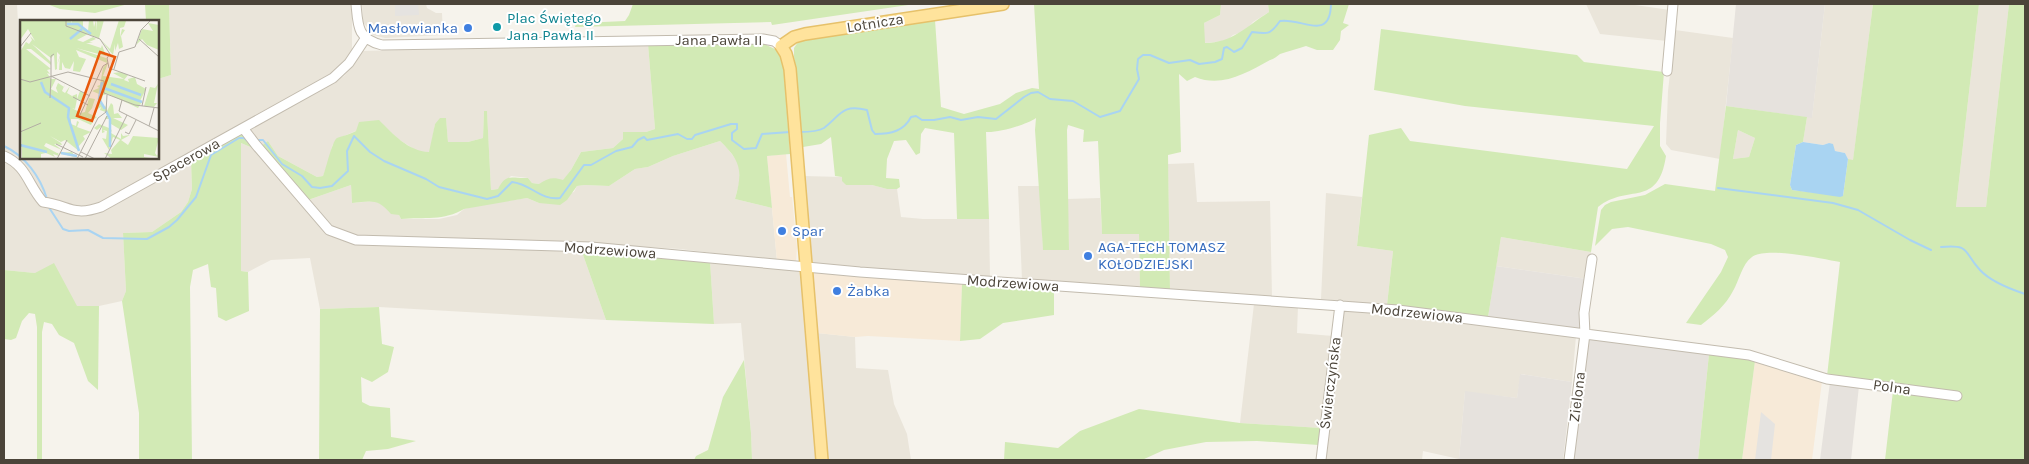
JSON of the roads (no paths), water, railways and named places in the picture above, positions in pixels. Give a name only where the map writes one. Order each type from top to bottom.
[{"type":"main road","name":"Lotnicza","points":[[781,46],[794,37],[805,34],[1003,4]]},
{"type":"main road","name":"Jana Pawła II","points":[[781,46],[788,60],[794,118],[822,460]]},
{"type":"street","points":[[356,4],[358,25],[366,39]]},
{"type":"street","points":[[1667,71],[1673,4]]},
{"type":"street","name":"Jana Pawła II","points":[[366,39],[382,46],[763,39],[774,41],[781,46]]},
{"type":"street","name":"Spacerowa","points":[[4,156],[10,158],[24,172],[46,202],[78,212],[101,207],[245,131],[342,71],[366,39]]},
{"type":"street","name":"Modrzewiowa","points":[[245,131],[328,230],[356,240],[591,247],[860,272],[1340,305],[1749,355],[1827,378]]},
{"type":"street","name":"Zielona","points":[[1569,460],[1584,334],[1584,313],[1592,259]]},
{"type":"street","name":"Świerczyńska","points":[[1321,460],[1340,305]]},
{"type":"street","name":"Polna","points":[[1827,378],[1957,396]]},
{"type":"water","points":[[1803,142],[1823,145],[1833,144],[1835,151],[1845,153],[1848,159],[1843,196],[1792,190],[1790,185],[1796,145]]},
{"type":"waterway","points":[[800,132],[812,132],[824,128],[842,112],[852,108],[867,110],[872,130],[875,134],[901,129],[911,117],[916,116],[922,120],[950,117],[961,120],[978,117],[996,119],[1024,97],[1038,92],[1050,99],[1073,101],[1100,117],[1120,111],[1139,79],[1138,59],[1143,55],[1150,55],[1169,63],[1190,60],[1199,64],[1215,62],[1222,59],[1224,48],[1227,47],[1234,52],[1242,48],[1252,32],[1262,33],[1271,31],[1280,21],[1313,26],[1326,23],[1331,4]]},
{"type":"waterway","points":[[256,140],[263,140],[282,164],[302,176],[312,187],[332,186],[348,171],[347,151],[354,136],[370,152],[384,161],[426,179],[439,187],[487,199],[498,196],[512,182],[519,183],[541,195],[560,198],[584,165],[591,165],[616,151],[632,147],[638,140],[644,137],[647,140],[678,134],[687,139],[692,139],[695,135],[731,124],[737,124],[737,129],[732,133],[732,140],[744,149],[756,148],[762,134],[790,132]]},
{"type":"waterway","points":[[48,206],[63,229],[69,231],[88,230],[103,238],[147,239],[169,227],[196,197],[211,155],[239,138],[244,138],[249,142]]},
{"type":"waterway","points":[[4,146],[20,156]]},
{"type":"waterway","points":[[23,159],[36,175],[47,199]]},
{"type":"waterway","points":[[1718,188],[1833,203],[1858,210],[1931,250]]},
{"type":"waterway","points":[[1941,247],[1962,248],[1980,270],[1995,282],[2025,294]]},
{"type":"place","name":"Plac Świętego Jana Pawła II","points":[[497,27]]},
{"type":"place","name":"Masłowianka","points":[[468,28]]},
{"type":"place","name":"Spar","points":[[782,231]]},
{"type":"place","name":"AGA-TECH TOMASZ KOŁODZIEJSKI","points":[[1088,256]]},
{"type":"place","name":"Żabka","points":[[837,291]]}]
